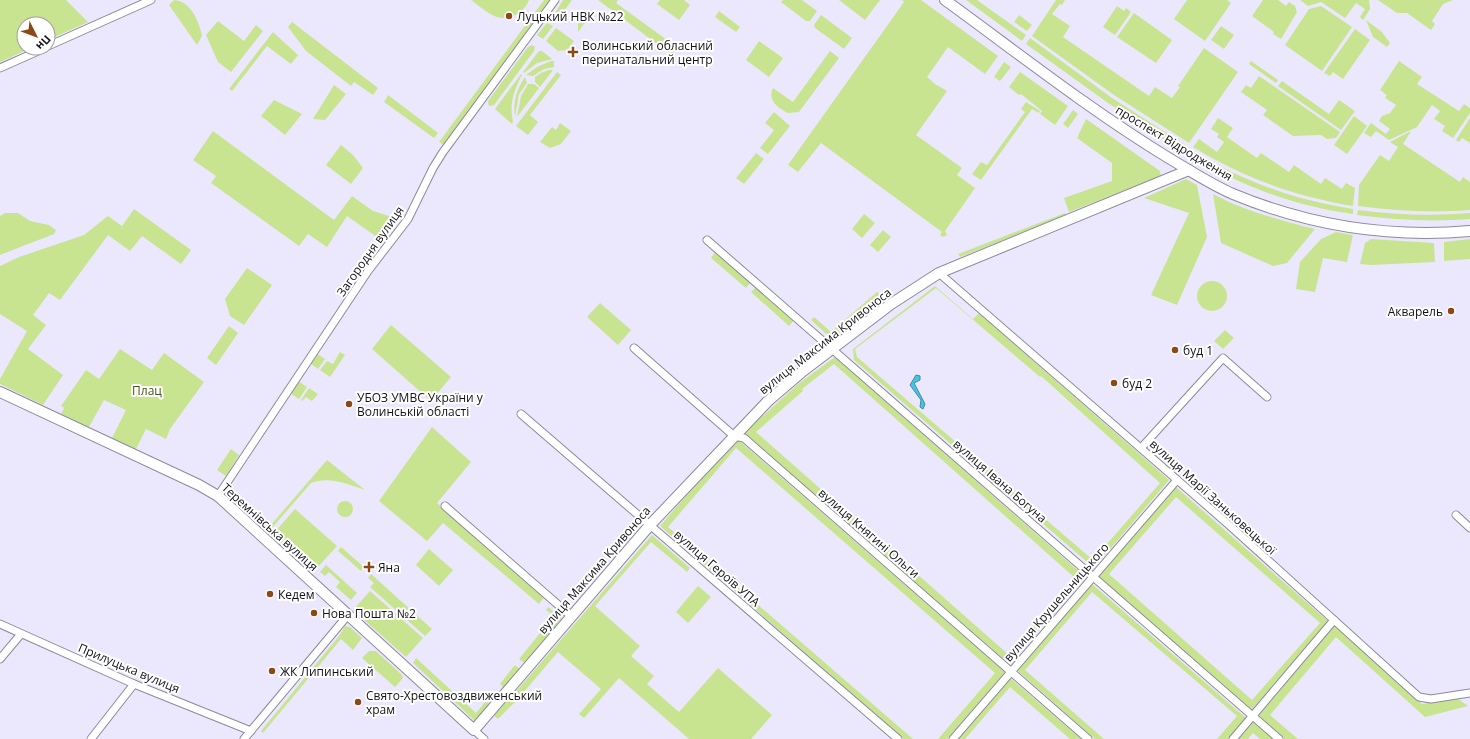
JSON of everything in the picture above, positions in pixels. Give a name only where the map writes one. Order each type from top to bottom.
[{"type":"street","points":[[56,42],[151,0]]},
{"type":"street","name":"Загородня вулиця","points":[[218,496],[363,278],[408,219],[433,168],[443,152],[554,0]]},
{"type":"street","name":"проспект Відродження","points":[[945,0],[1101,114],[1141,141],[1189,170],[1232,193],[1283,212],[1331,224],[1389,232],[1438,234],[1470,231]]},
{"type":"street","points":[[0,68],[26,56]]},
{"type":"street","name":"вулиця Максима Кривоноса","points":[[474,730],[650,525],[768,401],[832,349],[890,304],[950,267],[1189,170]]},
{"type":"street","name":"вулиця Івана Богуна","points":[[707,240],[1279,739]]},
{"type":"street","points":[[950,267],[952,283]]},
{"type":"street","name":"вулиця Марії Заньковецької","points":[[939,273],[1141,448],[1419,698],[1431,699],[1469,695]]},
{"type":"street","name":"вулиця Княгині Ольги","points":[[634,348],[734,436],[744,438],[1088,739]]},
{"type":"street","points":[[1141,448],[1223,358],[1267,397]]},
{"type":"street","name":"Теремнівська вулиця","points":[[0,392],[199,485],[218,496],[484,739]]},
{"type":"street","name":"вулиця Героїв УПА","points":[[521,414],[898,739]]},
{"type":"street","name":"вулиця Крушельницького","points":[[953,739],[1177,480]]},
{"type":"street","points":[[445,506],[571,616]]},
{"type":"street","points":[[1456,515],[1470,528]]},
{"type":"street","points":[[244,739],[348,615]]},
{"type":"street","points":[[1233,739],[1334,620]]},
{"type":"street","name":"Прилуцька вулиця","points":[[0,624],[134,684],[251,731]]},
{"type":"street","points":[[0,659],[21,634]]},
{"type":"street","points":[[91,739],[134,684]]},
{"type":"green space","points":[[0,0],[66,0],[88,22],[56,36],[56,16],[16,16],[16,55],[0,62]]},
{"type":"green space","points":[[174,0],[185,4],[193,13],[199,25],[202,36],[197,45],[169,5]]},
{"type":"green space","name":"Луцький НВК №22","points":[[471,0],[529,0],[527,5],[519,13],[514,16],[503,18],[492,15]]},
{"type":"green space","points":[[544,0],[550,0],[444,145],[439,142]]},
{"type":"green space","points":[[563,0],[572,0],[559,18],[555,13]]},
{"type":"green space","points":[[598,0],[618,0],[616,3],[678,48],[672,55]]},
{"type":"green space","points":[[660,0],[684,0],[690,5],[679,20],[657,4]]},
{"type":"green space","points":[[783,0],[802,0],[817,11],[810,21],[806,21],[781,2]]},
{"type":"green space","points":[[839,0],[880,0],[865,20]]},
{"type":"green space","points":[[902,0],[921,0],[998,56],[985,74],[948,47],[927,77],[947,91],[916,135],[962,168],[957,175],[975,188],[945,231],[947,235],[943,237],[940,235],[942,232],[821,143],[798,172],[788,165],[904,2]]},
{"type":"green space","points":[[966,0],[977,0],[1026,35],[1022,41]]},
{"type":"green space","points":[[1056,0],[1065,0],[1062,5],[1060,4],[1052,14],[1070,26],[1063,37],[1149,96],[1155,87],[1172,98],[1180,87],[1178,86],[1204,48],[1238,72],[1189,143],[1114,95],[1032,36]]},
{"type":"green space","points":[[1187,0],[1227,0],[1231,3],[1205,41],[1174,19]]},
{"type":"green space","points":[[1263,0],[1278,0],[1286,6],[1289,2],[1295,6],[1297,12],[1281,39],[1252,16]]},
{"type":"green space","points":[[1300,0],[1369,0],[1370,9],[1363,20],[1360,17],[1365,9],[1356,3],[1345,18],[1321,2],[1308,6]]},
{"type":"green space","points":[[1378,0],[1453,0],[1443,4],[1432,21],[1435,24],[1431,30],[1407,13],[1397,13]]},
{"type":"green space","points":[[1117,6],[1124,11],[1126,8],[1131,12],[1115,35],[1103,27]]},
{"type":"green space","points":[[1321,6],[1352,27],[1322,71],[1285,45],[1309,9]]},
{"type":"green space","points":[[589,10],[594,10],[578,32],[578,24]]},
{"type":"green space","points":[[719,11],[740,27],[736,32],[715,17]]},
{"type":"green space","points":[[1134,13],[1172,40],[1156,63],[1117,37]]},
{"type":"green space","points":[[821,15],[852,38],[844,49],[815,28],[814,25]]},
{"type":"green space","points":[[1019,15],[1032,25],[1027,31],[1014,22]]},
{"type":"green space","points":[[1366,20],[1382,32],[1390,43],[1387,47],[1373,37]]},
{"type":"green space","points":[[218,21],[244,41],[256,25],[263,31],[231,72],[218,62],[206,35]]},
{"type":"green space","points":[[292,22],[378,88],[373,95],[354,82],[351,86],[306,51],[288,27]]},
{"type":"green space","points":[[547,23],[553,26],[543,39],[537,35]]},
{"type":"green space","points":[[1221,26],[1234,35],[1224,49],[1211,40]]},
{"type":"green space","points":[[556,28],[574,41],[567,50],[558,51],[546,41]]},
{"type":"green space","points":[[1355,29],[1370,40],[1343,79],[1333,72],[1330,76],[1324,73]]},
{"type":"green space","points":[[273,32],[298,55],[291,64],[267,46],[232,91],[229,89]]},
{"type":"green space","points":[[1030,38],[1112,98],[1187,146],[1183,152],[1108,103],[1026,44]]},
{"type":"green space","points":[[759,41],[783,58],[769,77],[746,60]]},
{"type":"green space","points":[[532,45],[535,47],[534,51],[494,105],[489,106],[488,101],[528,47]]},
{"type":"green space","points":[[539,51],[542,51],[552,59],[537,63],[524,73],[523,72]]},
{"type":"green space","points":[[830,51],[839,58],[799,112],[788,113],[774,103],[771,96],[773,88],[793,102]]},
{"type":"green space","points":[[554,61],[554,67],[544,69],[533,76],[526,75],[537,67]]},
{"type":"green space","points":[[1251,61],[1278,80],[1276,83],[1249,64]]},
{"type":"green space","points":[[1399,61],[1422,77],[1417,84],[1459,111],[1464,104],[1470,108],[1470,113],[1453,138],[1442,131],[1445,126],[1434,119],[1440,111],[1432,105],[1417,127],[1389,140],[1376,131],[1371,137],[1364,133],[1371,123],[1386,134],[1390,129],[1379,121],[1382,116],[1390,113],[1396,105],[1385,98],[1387,95],[1380,90]]},
{"type":"green space","points":[[1004,62],[1011,67],[1000,81],[994,77]]},
{"type":"green space","points":[[549,70],[553,70],[540,87],[535,82],[535,77]]},
{"type":"green space","points":[[557,72],[561,75],[530,115],[538,122],[528,135],[516,126]]},
{"type":"green space","points":[[1020,72],[1068,106],[1055,125],[1040,114],[1042,111],[1021,94],[1019,95],[1009,87]]},
{"type":"green space","points":[[521,74],[522,75],[513,97],[512,124],[495,109]]},
{"type":"green space","points":[[1259,76],[1340,132],[1336,138],[1327,139],[1321,135],[1293,136],[1263,115],[1267,110],[1241,92],[1246,85],[1251,88]]},
{"type":"green space","points":[[525,77],[527,83],[519,94],[515,117],[514,106],[516,96]]},
{"type":"green space","points":[[1282,81],[1329,114],[1339,100],[1355,111],[1341,130],[1278,86]]},
{"type":"green space","points":[[528,84],[534,84],[539,88],[517,117],[521,96]]},
{"type":"green space","points":[[334,85],[346,94],[325,120],[313,119]]},
{"type":"green space","points":[[388,95],[438,133],[434,138],[384,102]]},
{"type":"green space","points":[[274,100],[302,114],[285,135],[261,116]]},
{"type":"green space","points":[[1026,102],[1040,111],[1039,113],[1032,109],[981,180],[972,174],[981,162],[987,165],[1025,112],[1021,109]]},
{"type":"green space","points":[[1073,110],[1078,114],[1068,128],[1063,124]]},
{"type":"green space","points":[[774,112],[790,126],[768,154],[760,148],[774,130],[765,123]]},
{"type":"green space","points":[[1354,116],[1367,126],[1347,154],[1334,145]]},
{"type":"green space","points":[[1218,118],[1233,128],[1227,137],[1257,158],[1261,153],[1289,172],[1294,165],[1321,184],[1325,178],[1342,189],[1346,183],[1355,188],[1353,206],[1310,197],[1250,177],[1193,147],[1199,139],[1217,152],[1224,142],[1217,137],[1219,134],[1211,129]]},
{"type":"green space","points":[[1470,118],[1470,143],[1462,138],[1459,142],[1456,140]]},
{"type":"green space","points":[[1086,119],[1160,171],[1161,176],[1069,212],[1064,198],[1112,181],[1112,163],[1077,138]]},
{"type":"green space","points":[[560,123],[571,131],[561,144],[550,148],[540,142],[552,127],[556,130]]},
{"type":"green space","points":[[213,131],[334,220],[352,196],[373,211],[399,219],[384,242],[347,216],[327,247],[308,234],[299,246],[211,183],[216,176],[193,160]]},
{"type":"green space","points":[[1411,131],[1403,144],[1460,182],[1463,177],[1470,182],[1470,210],[1414,211],[1358,206],[1359,185],[1380,155],[1389,161],[1398,147],[1390,142]]},
{"type":"green space","points":[[341,145],[353,155],[363,168],[351,184],[326,165]]},
{"type":"green space","points":[[1191,150],[1230,171],[1269,188],[1289,195],[1353,209],[1353,214],[1309,205],[1267,193],[1227,176],[1188,154]]},
{"type":"green space","points":[[756,153],[764,159],[744,184],[736,178]]},
{"type":"green space","points":[[1186,179],[1197,185],[1207,237],[1177,305],[1151,295],[1189,213],[1144,198]]},
{"type":"green space","points":[[1213,194],[1250,210],[1315,229],[1287,263],[1273,266],[1221,243]]},
{"type":"green space","points":[[134,209],[191,250],[181,264],[142,236],[130,251],[108,235],[60,300],[49,293],[33,315],[46,325],[28,349],[63,375],[43,405],[0,384],[0,379],[27,331],[0,314],[0,266],[19,257],[84,235],[108,216],[122,226]]},
{"type":"green space","points":[[1358,210],[1414,214],[1470,213],[1470,219],[1414,220],[1385,218],[1357,215]]},
{"type":"green space","points":[[5,213],[18,213],[30,221],[49,225],[56,230],[54,234],[0,255],[0,216]]},
{"type":"green space","points":[[1065,213],[1066,216],[960,257],[958,254]]},
{"type":"green space","points":[[864,214],[875,223],[862,238],[852,229]]},
{"type":"green space","points":[[883,230],[891,237],[878,252],[870,245]]},
{"type":"green space","points":[[1336,232],[1353,235],[1347,262],[1323,258],[1315,292],[1296,289],[1300,262],[1321,239]]},
{"type":"green space","points":[[1371,239],[1434,243],[1435,262],[1371,265],[1360,264],[1365,243]]},
{"type":"green space","points":[[1470,239],[1470,259],[1444,261],[1444,242]]},
{"type":"green space","points":[[715,252],[750,283],[746,288],[711,258]]},
{"type":"green space","points":[[247,268],[272,285],[244,325],[230,316],[225,299]]},
{"type":"green space","points":[[1212,281],[1223,285],[1227,296],[1223,307],[1212,311],[1201,307],[1197,296],[1201,285]]},
{"type":"green space","points":[[935,286],[973,319],[979,313],[1169,480],[1094,568],[854,360],[853,349]],"holes":[[[936,288],[1040,377],[1041,376],[1160,483],[1093,560],[857,357],[855,349]]]},
{"type":"green space","points":[[756,287],[794,320],[789,326],[751,292]]},
{"type":"green space","points":[[877,292],[884,298],[832,339],[811,320],[814,317],[831,332]]},
{"type":"green space","points":[[600,303],[631,330],[618,345],[587,317]]},
{"type":"green space","points":[[391,325],[451,377],[431,401],[372,349]]},
{"type":"green space","points":[[229,326],[238,333],[216,365],[207,358]]},
{"type":"green space","points":[[1225,330],[1234,338],[1223,349],[1214,341]]},
{"type":"green space","name":"Плац","points":[[120,349],[152,370],[164,353],[204,382],[170,429],[166,439],[146,429],[136,449],[112,438],[126,410],[104,400],[89,427],[61,414],[64,408],[61,406],[86,370],[99,379]]},
{"type":"green space","points":[[340,352],[345,355],[330,377],[320,370],[327,361],[333,364]]},
{"type":"green space","points":[[316,353],[325,359],[318,369],[310,363]]},
{"type":"green space","points":[[835,357],[1083,575],[1008,663],[744,433],[798,384]],"holes":[[[834,364],[1075,578],[1009,655],[756,432],[803,391],[802,389]]]},
{"type":"green space","points":[[298,381],[307,387],[299,399],[290,393]]},
{"type":"green space","points":[[309,388],[318,394],[312,401],[306,397],[302,401],[301,400]]},
{"type":"green space","points":[[432,427],[471,462],[437,503],[545,596],[539,604],[443,523],[427,541],[379,501]]},
{"type":"green space","points":[[736,438],[1005,672],[947,739],[938,739],[995,673],[736,448],[668,527],[913,739],[904,739],[660,526]]},
{"type":"green space","points":[[231,449],[239,455],[226,476],[217,470]]},
{"type":"green space","points":[[327,460],[365,490],[345,483],[325,480],[311,483],[272,528],[265,529],[227,494],[229,490],[270,526]]},
{"type":"green space","points":[[1176,487],[1329,622],[1251,710],[1098,576]],"holes":[[[1176,497],[1320,623],[1252,700],[1109,574]]]},
{"type":"green space","points":[[345,501],[351,503],[353,509],[351,515],[345,517],[339,515],[337,509],[339,503]]},
{"type":"green space","points":[[295,509],[337,546],[317,568],[303,562],[272,535]]},
{"type":"green space","points":[[652,535],[690,568],[687,572],[651,542],[595,606],[640,646],[631,656],[654,676],[647,684],[679,712],[718,668],[772,715],[751,739],[689,739],[619,678],[584,718],[579,714],[601,689],[558,652],[517,700],[498,719],[493,715],[512,696]]},
{"type":"green space","points":[[341,547],[364,567],[361,571],[338,551]]},
{"type":"green space","points":[[429,549],[453,570],[439,586],[416,565]]},
{"type":"green space","points":[[326,565],[357,593],[351,600],[336,587],[340,582],[329,572],[325,576],[320,572]]},
{"type":"green space","points":[[371,574],[432,629],[425,636],[370,587],[374,583],[368,578]]},
{"type":"green space","points":[[1092,584],[1246,718],[1228,739],[1217,739],[1237,716],[1092,592],[1025,670],[1104,739],[1095,739],[1017,670]]},
{"type":"green space","points":[[698,586],[711,597],[688,623],[676,612]]},
{"type":"green space","points":[[370,591],[423,638],[406,657],[353,610]]},
{"type":"green space","points":[[548,607],[562,618],[526,664],[519,659],[554,616],[546,610]]},
{"type":"green space","points":[[1333,624],[1422,704],[1457,698],[1468,706],[1425,717],[1336,637],[1270,715],[1298,739],[1283,739],[1256,716]]},
{"type":"green space","points":[[345,626],[350,627],[362,638],[353,650],[341,639],[263,733],[261,731],[339,636]]},
{"type":"green space","points":[[369,651],[376,651],[402,675],[403,678],[395,687],[362,658]]},
{"type":"green space","points":[[416,658],[476,713],[486,701],[490,705],[475,721],[413,663]]},
{"type":"green space","points":[[515,665],[521,670],[504,688],[500,684]]},
{"type":"green space","points":[[1009,677],[1081,739],[1070,739],[1010,687],[965,739],[957,739]]},
{"type":"green space","points":[[1252,721],[1273,739],[1260,739],[1253,733],[1248,739],[1237,739]]},
{"type":"water","points":[[916,375],[920,376],[920,380],[914,383],[925,404],[923,409],[920,407],[921,400],[910,385]]},
{"type":"place","name":"Луцький НВК №22","points":[[509,16]]},
{"type":"place","name":"Волинський обласний перинатальний центр","points":[[573,52]]},
{"type":"place","name":"Акварель","points":[[1451,311]]},
{"type":"place","name":"буд 1","points":[[1175,350]]},
{"type":"place","name":"буд 2","points":[[1114,383]]},
{"type":"place","name":"УБОЗ УМВС України у Волинськiй області","points":[[349,404]]},
{"type":"place","name":"Яна","points":[[369,567]]},
{"type":"place","name":"Кедем","points":[[270,594]]},
{"type":"place","name":"Нова Пошта №2","points":[[314,613]]},
{"type":"place","name":"ЖК Липинський","points":[[272,671]]},
{"type":"place","name":"Свято-Хрестовоздвиженський храм","points":[[358,702]]}]
